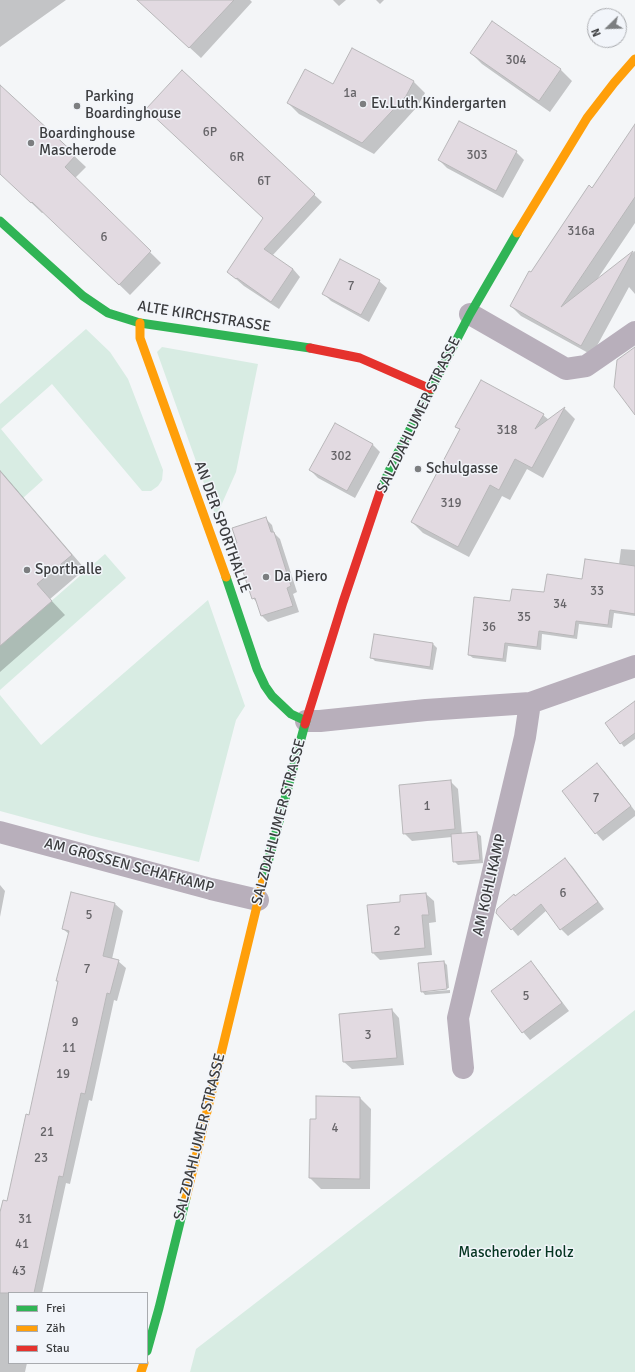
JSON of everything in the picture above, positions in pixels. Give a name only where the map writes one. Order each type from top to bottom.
[{"type":"main road","name":"SALZDAHLUMER STRASSE","points":[[148,1347],[161,1300],[258,900],[306,721],[342,602],[380,492],[394,460],[470,314],[539,195],[588,118],[614,83],[635,59]]},
{"type":"main road","name":"ALTE KIRCHSTRASSE","points":[[0,221],[83,296],[108,313],[140,323],[298,346],[360,358],[431,389]]},
{"type":"main road","name":"AN DER SPORTHALLE","points":[[140,323],[140,338],[192,484],[217,549],[257,669],[265,686],[272,696],[291,714],[306,721]]},
{"type":"street","points":[[470,314],[566,369],[586,366],[635,332]]},
{"type":"street","points":[[306,721],[320,721],[426,710],[530,703],[635,666]]},
{"type":"street","name":"AM KOHLIKAMP","points":[[464,1068],[458,1018],[525,737],[530,703]]},
{"type":"street","name":"AM GROSSEN SCHAFKAMP","points":[[0,832],[211,889],[258,900]]},
{"type":"green space","points":[[86,329],[110,352],[128,379],[163,470],[162,480],[158,486],[151,491],[142,491],[52,384],[1,429],[43,480],[23,498],[0,471],[0,404]]},
{"type":"green space","points":[[162,347],[258,364],[236,472],[216,517],[157,352]]},
{"type":"green space","points":[[105,554],[126,578],[0,690],[0,646]]},
{"type":"green space","points":[[208,600],[245,706],[236,720],[199,862],[92,836],[0,811],[0,695],[41,745]]},
{"type":"green space","name":"Mascheroder Holz","points":[[635,1010],[635,1372],[190,1372],[196,1349]]},
{"type":"building","points":[[137,0],[234,0],[189,48]]},
{"type":"building","points":[[492,21],[561,69],[539,101],[470,53]]},
{"type":"building","points":[[352,48],[414,81],[406,96],[362,143],[287,103],[305,69],[333,84]]},
{"type":"building","points":[[182,70],[315,194],[264,249],[293,269],[271,302],[227,272],[263,218],[146,109]]},
{"type":"building","points":[[0,85],[76,155],[65,167],[151,251],[119,285],[32,202],[31,203],[0,174]]},
{"type":"building","points":[[459,121],[517,151],[496,191],[438,160]]},
{"type":"building","points":[[635,124],[635,197],[561,307],[633,251],[581,346],[510,306],[529,271],[531,272],[589,185],[592,188]]},
{"type":"building","points":[[340,259],[380,280],[361,315],[322,294]]},
{"type":"building","points":[[635,347],[635,415],[614,387],[617,360]]},
{"type":"building","points":[[481,380],[544,414],[535,429],[565,407],[532,468],[515,459],[499,490],[490,485],[458,547],[411,522],[460,429],[455,427]]},
{"type":"building","points":[[335,423],[373,444],[347,491],[309,470]]},
{"type":"building","name":"Sporthalle","points":[[0,471],[72,555],[37,584],[52,601],[0,646]]},
{"type":"building","points":[[266,517],[271,532],[274,532],[291,586],[287,588],[293,606],[261,616],[255,598],[252,599],[234,544],[237,543],[232,528]]},
{"type":"building","points":[[585,559],[635,566],[635,614],[610,610],[608,625],[576,621],[574,636],[539,631],[537,647],[505,643],[503,659],[468,655],[474,597],[510,601],[512,589],[544,592],[547,574],[582,579]]},
{"type":"building","points":[[374,634],[433,643],[430,667],[370,658]]},
{"type":"building","points":[[635,701],[635,733],[620,744],[605,723]]},
{"type":"building","points":[[597,763],[631,806],[595,834],[562,791]]},
{"type":"building","points":[[451,780],[455,829],[403,834],[399,785]]},
{"type":"building","points":[[477,832],[480,860],[453,862],[451,834]]},
{"type":"building","points":[[565,858],[598,902],[560,930],[541,904],[511,930],[496,913],[497,909],[514,894],[515,896]]},
{"type":"building","points":[[71,892],[115,903],[103,956],[119,960],[110,994],[107,993],[85,1094],[81,1093],[63,1177],[59,1176],[34,1292],[0,1293],[0,1212],[3,1200],[7,1201],[26,1114],[29,1115],[58,981],[56,981],[69,931],[62,929]]},
{"type":"building","points":[[426,893],[429,915],[422,915],[425,948],[372,953],[367,905],[400,902],[400,895]]},
{"type":"building","points":[[444,961],[447,989],[421,992],[418,963]]},
{"type":"building","points":[[531,961],[562,1003],[522,1033],[491,991]]},
{"type":"building","points":[[392,1009],[397,1058],[343,1062],[339,1014]]},
{"type":"building","points":[[316,1096],[360,1097],[360,1179],[309,1178],[310,1119],[316,1119]]},
{"type":"traffic: fast","points":[[0,221],[83,296],[108,313],[140,323],[310,348]]},
{"type":"traffic: fast","points":[[381,489],[394,460],[470,314],[517,233]]},
{"type":"traffic: fast","points":[[226,577],[257,669],[265,686],[272,696],[291,714],[306,721]]},
{"type":"traffic: fast","points":[[263,881],[305,724]]},
{"type":"traffic: fast","points":[[148,1347],[186,1198]]},
{"type":"traffic: slow","points":[[517,233],[587,118],[635,59]]},
{"type":"traffic: slow","points":[[140,323],[140,338],[226,577]]},
{"type":"traffic: slow","points":[[186,1198],[263,881]]},
{"type":"traffic: slow","points":[[141,1372],[144,1364]]},
{"type":"traffic: jam","points":[[310,348],[360,358],[431,389]]},
{"type":"traffic: jam","points":[[305,724],[343,602],[381,489]]},
{"type":"place","name":"Ev.Luth.Kindergarten","points":[[363,104]]},
{"type":"place","name":"Parking Boardinghouse","points":[[77,106]]},
{"type":"place","name":"Boardinghouse Mascherode","points":[[31,143]]},
{"type":"place","name":"Schulgasse","points":[[418,469]]},
{"type":"place","name":"Sporthalle","points":[[27,570]]},
{"type":"place","name":"Da Piero","points":[[266,577]]}]
